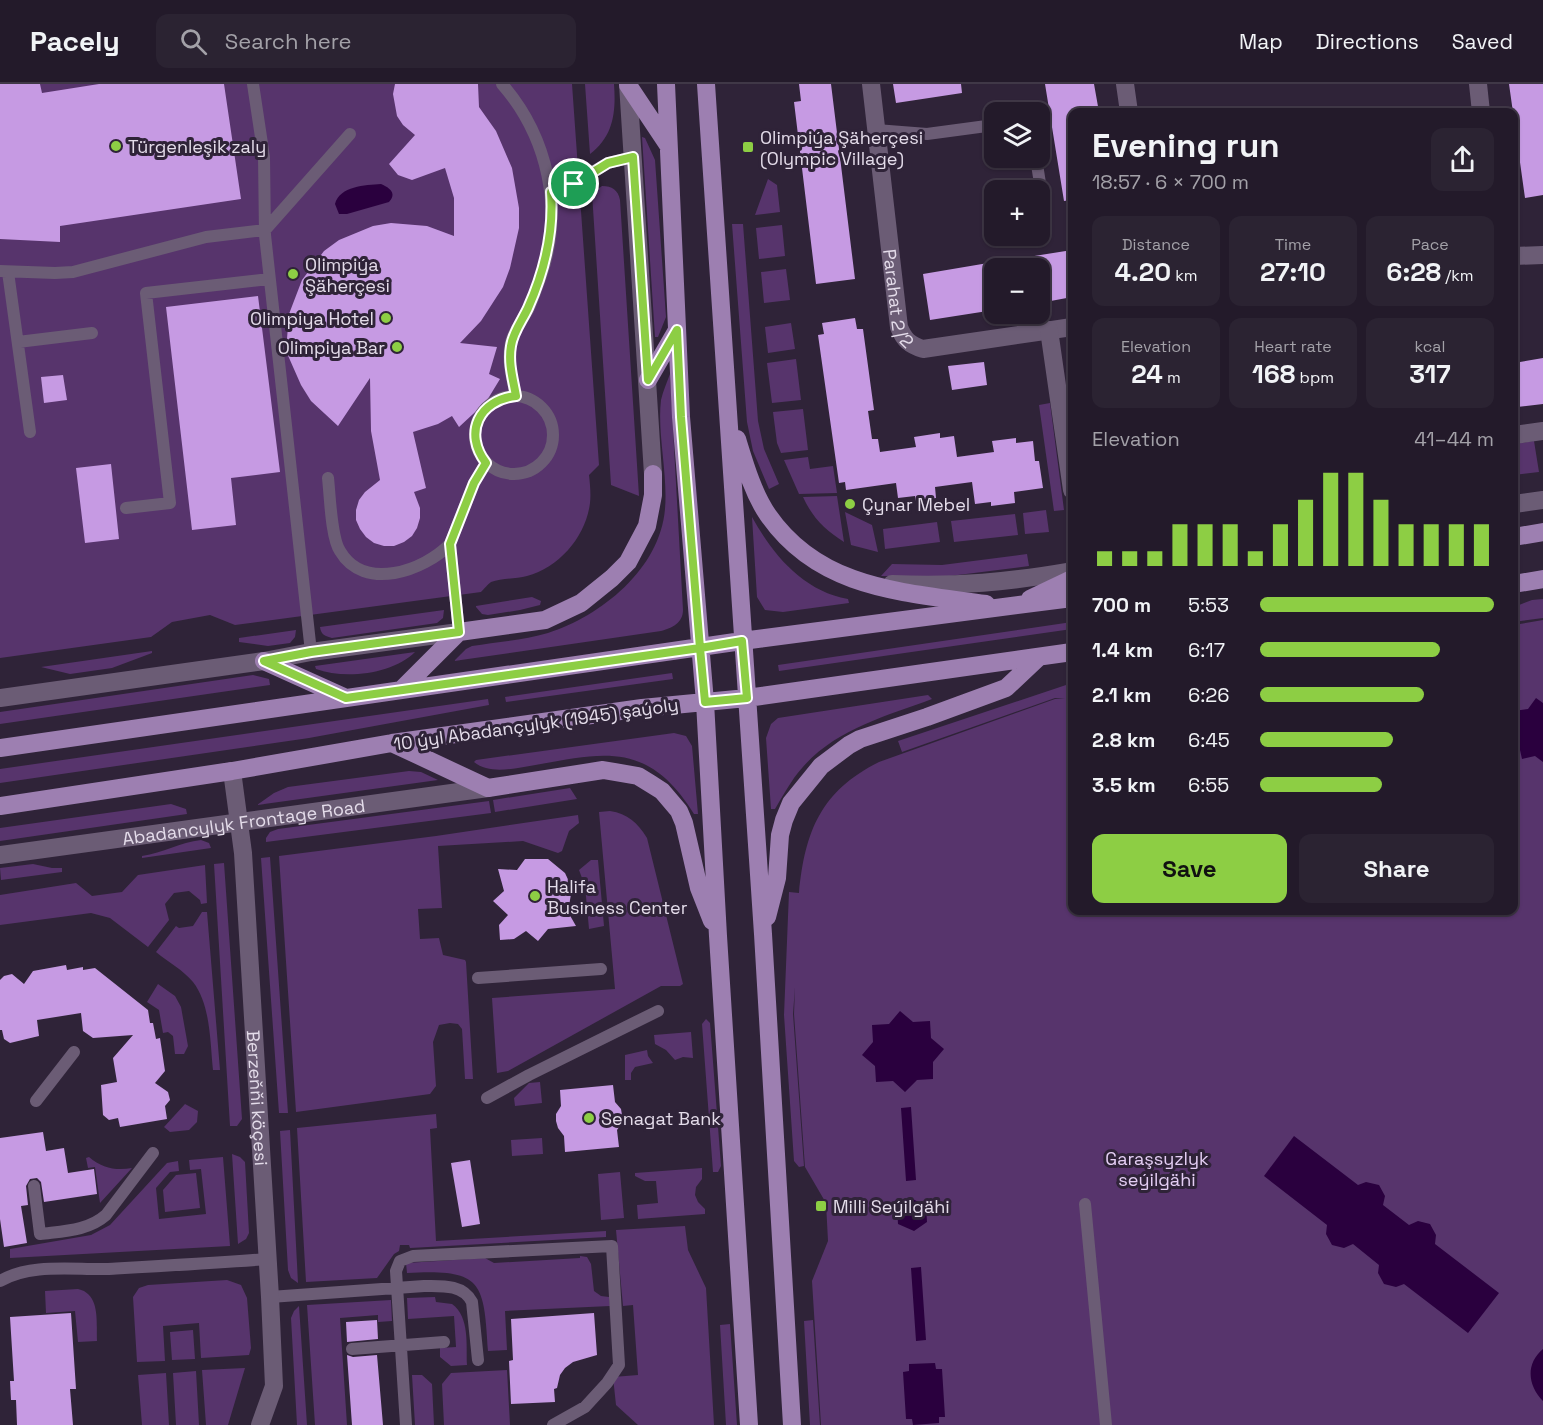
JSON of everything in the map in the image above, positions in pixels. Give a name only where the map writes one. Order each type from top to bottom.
[{"type":"main road","points":[[666,84],[681,417],[705,702],[749,1425]]},
{"type":"main road","points":[[706,84],[763,934],[792,1425]]},
{"type":"main road","points":[[628,85],[669,147]]},
{"type":"main road","points":[[648,380],[677,330]]},
{"type":"main road","points":[[728,412],[748,473],[768,515],[796,548],[814,561],[863,583],[917,595],[1011,607],[1068,581]]},
{"type":"main road","points":[[401,690],[459,632],[545,620],[572,608],[596,592],[628,562],[639,544],[653,495],[653,474]]},
{"type":"main road","points":[[1518,536],[1543,532]]},
{"type":"main road","points":[[1518,583],[1543,579]]},
{"type":"main road","points":[[0,748],[742,641],[1068,599]]},
{"type":"main road","name":"10 ýyl Abadançylyk (1945) şaýoly","points":[[0,806],[232,771],[392,743],[642,708],[747,698],[1068,653]]},
{"type":"main road","points":[[763,934],[777,878],[783,820],[791,803],[820,766],[860,739],[1006,688],[1039,657]]},
{"type":"main road","points":[[264,661],[346,698]]},
{"type":"main road","points":[[392,743],[488,788],[603,770],[638,777],[651,784],[662,791],[679,811],[684,823],[699,888],[718,936]]},
{"type":"street","name":"Parahat 2/2","points":[[871,84],[899,327],[903,338],[911,345],[923,349],[1068,328]]},
{"type":"street","points":[[1125,84],[1128,108]]},
{"type":"street","points":[[1478,84],[1481,108]]},
{"type":"street","points":[[628,85],[653,474]]},
{"type":"street","points":[[1518,255],[1543,255]]},
{"type":"street","points":[[1049,330],[1068,461]]},
{"type":"street","points":[[1518,434],[1543,431]]},
{"type":"street","points":[[1518,503],[1543,500]]},
{"type":"street","points":[[863,583],[954,585],[1016,581],[1068,572]]},
{"type":"street","points":[[0,699],[459,632]]},
{"type":"street","name":"Berzeňňi köçesi","points":[[232,771],[243,853],[274,1386],[260,1425]]},
{"type":"street","name":"Abadancylyk Frontage Road","points":[[0,855],[488,788]]},
{"type":"lane","points":[[253,84],[264,156],[265,230],[311,652]]},
{"type":"lane","points":[[502,84],[517,104],[533,133],[541,153],[551,192],[552,229],[548,254],[527,310],[511,343],[510,368],[516,396]]},
{"type":"lane","points":[[876,130],[927,134],[984,125]]},
{"type":"lane","points":[[30,432],[18,342],[4,272],[73,272],[206,237],[265,230],[350,134]]},
{"type":"lane","points":[[551,192],[566,188],[608,163],[633,157]]},
{"type":"lane","points":[[126,508],[170,503],[146,293],[270,279]]},
{"type":"lane","points":[[18,342],[92,333]]},
{"type":"lane","points":[[516,396],[534,402],[547,415],[553,433],[550,451],[538,466],[521,473],[503,472],[486,463],[475,438],[478,419],[490,405],[498,400],[516,396]]},
{"type":"lane","points":[[328,478],[336,542],[345,559],[356,567],[371,573],[390,574],[409,570],[441,554],[450,544],[474,483],[486,463]]},
{"type":"lane","points":[[450,544],[459,632]]},
{"type":"lane","points":[[478,978],[601,969]]},
{"type":"lane","points":[[487,1098],[658,1011]]},
{"type":"lane","points":[[36,1101],[74,1052]]},
{"type":"lane","points":[[34,1186],[40,1234],[88,1226],[98,1222],[106,1215],[153,1153]]},
{"type":"lane","points":[[1086,1204],[1106,1425]]},
{"type":"lane","points":[[406,1425],[397,1288],[397,1265],[405,1258],[612,1246],[619,1365],[607,1383],[585,1407],[553,1425]]},
{"type":"lane","points":[[0,1281],[10,1275],[30,1270],[107,1269],[268,1259]]},
{"type":"lane","points":[[270,1297],[397,1288],[447,1287],[458,1289],[469,1296],[474,1314],[478,1360]]},
{"type":"lane","points":[[352,1349],[444,1342]]},
{"type":"green space","name":"Olimpiýa Şäherçesi","points":[[0,84],[572,84],[599,465],[589,475],[590,500],[583,527],[569,548],[560,558],[539,572],[491,582],[481,592],[235,625],[210,615],[172,622],[151,637],[0,658]]},
{"type":"green space","points":[[585,84],[614,84],[614,113],[609,131],[590,154]]},
{"type":"green space","points":[[642,137],[645,138],[655,160],[666,317],[658,337],[655,337]]},
{"type":"green space","points":[[768,179],[777,185],[780,212],[755,215]]},
{"type":"green space","points":[[602,186],[614,189],[620,200],[639,496],[611,485],[592,193]]},
{"type":"green space","points":[[732,224],[743,224],[758,421],[764,449],[779,484],[769,489],[753,451],[747,422]]},
{"type":"green space","points":[[782,225],[785,256],[759,259],[756,228]]},
{"type":"green space","points":[[786,269],[790,300],[764,303],[761,272]]},
{"type":"green space","points":[[791,323],[795,349],[768,353],[765,327]]},
{"type":"green space","points":[[796,359],[801,400],[772,403],[767,363]]},
{"type":"green space","points":[[670,374],[683,610],[679,622],[661,631],[454,661],[472,646],[539,635],[568,625],[607,602],[640,570],[661,531],[665,509],[660,413],[661,400]]},
{"type":"green space","points":[[1050,403],[1064,510],[1054,511],[1039,405]]},
{"type":"green space","points":[[803,409],[808,450],[781,453],[777,443],[773,412]]},
{"type":"green space","points":[[1534,441],[1539,472],[1518,475],[1518,443]]},
{"type":"green space","points":[[808,457],[810,469],[833,466],[837,493],[799,494],[784,460]]},
{"type":"green space","points":[[837,496],[844,542],[820,522],[803,497]]},
{"type":"green space","points":[[1046,510],[1049,532],[1025,534],[1023,513]]},
{"type":"green space","points":[[845,512],[872,525],[878,552],[851,545]]},
{"type":"green space","points":[[1015,514],[1018,535],[954,542],[951,521]]},
{"type":"green space","points":[[752,517],[780,558],[803,580],[832,595],[848,599],[849,603],[783,612],[765,610],[757,597]]},
{"type":"green space","points":[[937,522],[940,542],[885,549],[883,529]]},
{"type":"green space","points":[[1027,554],[1029,566],[942,577],[881,576],[892,564],[942,565]]},
{"type":"green space","points":[[532,597],[541,601],[540,605],[488,615],[482,614],[476,607],[476,606]]},
{"type":"green space","points":[[1543,599],[1543,618],[1518,621],[1518,605]]},
{"type":"green space","points":[[444,610],[443,618],[437,623],[332,638],[324,635],[320,627]]},
{"type":"green space","name":"Garaşsyzlyk seýilgähi","points":[[1543,620],[1543,1425],[821,1425],[812,1281],[828,1241],[826,1203],[805,1167],[794,1014],[795,987],[793,1014],[804,1166],[799,1167],[794,1161],[784,1015],[789,892],[799,893],[806,850],[812,832],[819,815],[830,800],[859,773],[879,762],[1055,699],[1065,698],[1055,698],[902,752],[898,741],[1068,684],[1068,915],[1518,915],[1518,624]]},
{"type":"green space","points":[[1068,623],[1068,630],[779,671],[778,665]]},
{"type":"green space","points":[[296,630],[295,637],[290,643],[268,646],[239,642],[239,638]]},
{"type":"green space","points":[[152,651],[152,653],[112,668],[70,674],[41,667]]},
{"type":"green space","points":[[415,652],[394,665],[368,673],[341,674],[316,669],[315,666]]},
{"type":"green space","points":[[672,673],[673,679],[506,702],[505,697]]},
{"type":"green space","points":[[253,675],[269,679],[270,685],[0,724],[0,712]]},
{"type":"green space","points":[[928,695],[932,699],[857,728],[823,748],[794,778],[775,809],[771,809],[766,738],[771,724],[778,718]]},
{"type":"green space","points":[[488,699],[489,705],[309,738],[0,783],[0,769]]},
{"type":"green space","points":[[674,733],[686,736],[692,746],[698,814],[694,814],[676,789],[657,772],[638,761],[617,756],[595,756],[501,770],[490,769],[474,762],[476,760]]},
{"type":"green space","points":[[409,771],[421,772],[438,780],[257,805],[274,793],[288,787]]},
{"type":"green space","points":[[570,788],[577,799],[495,812],[493,800]]},
{"type":"green space","points":[[489,801],[491,813],[266,842],[270,832],[278,829]]},
{"type":"green space","points":[[171,804],[186,809],[187,814],[0,841],[0,828]]},
{"type":"green space","points":[[610,811],[632,820],[647,838],[683,984],[661,986],[508,1071],[497,1073],[492,998],[615,989],[599,812]]},
{"type":"green space","points":[[578,815],[579,823],[569,831],[562,851],[558,853],[523,841],[438,846],[442,908],[418,909],[420,939],[439,938],[443,955],[466,962],[473,1079],[465,1079],[462,1029],[458,1024],[439,1025],[433,1042],[436,1086],[430,1094],[296,1112],[279,856]]},
{"type":"green space","points":[[201,840],[209,843],[211,848],[142,858],[142,856]]},
{"type":"green space","points":[[270,857],[288,1113],[279,1113],[261,858]]},
{"type":"green space","points":[[591,860],[598,860],[604,926],[589,929],[585,886],[579,870]]},
{"type":"green space","points":[[224,863],[242,1119],[237,1126],[230,1126],[214,864]]},
{"type":"green space","points":[[33,864],[62,868],[62,872],[1,880],[0,868]]},
{"type":"green space","points":[[205,865],[207,903],[201,904],[200,900],[189,891],[174,893],[165,904],[169,920],[148,947],[110,918],[91,913],[0,925],[0,895],[76,883],[92,896],[122,892],[138,875]]},
{"type":"green space","points":[[202,912],[207,912],[220,1070],[213,1070],[209,1025],[199,991],[185,974],[156,952],[176,926],[179,928],[193,926]]},
{"type":"green space","points":[[158,984],[175,996],[181,1007],[188,1046],[184,1054],[175,1054],[173,1036],[168,1032],[163,1033],[159,1010],[147,1002]]},
{"type":"green space","points":[[706,1019],[710,1023],[721,1166],[718,1172],[713,1172],[702,1024]]},
{"type":"green space","points":[[691,1032],[693,1058],[683,1057],[675,1060],[666,1050],[655,1044],[654,1035]]},
{"type":"green space","points":[[647,1050],[653,1063],[635,1067],[631,1073],[631,1080],[625,1080],[625,1055]]},
{"type":"green space","points":[[540,1082],[542,1103],[515,1106],[514,1098],[529,1083]]},
{"type":"green space","points":[[185,1104],[198,1111],[197,1122],[189,1130],[170,1132],[164,1127]]},
{"type":"green space","points":[[436,1114],[437,1128],[430,1129],[436,1241],[606,1231],[606,1237],[410,1248],[409,1245],[400,1245],[399,1251],[394,1254],[377,1278],[306,1282],[297,1128]]},
{"type":"green space","points":[[290,1130],[298,1283],[291,1278],[288,1270],[280,1131]]},
{"type":"green space","points":[[542,1138],[543,1154],[512,1156],[511,1140]]},
{"type":"green space","points":[[232,1154],[245,1162],[249,1233],[246,1239],[238,1244]]},
{"type":"green space","points":[[89,1157],[109,1168],[132,1168],[100,1203],[95,1167],[88,1168],[86,1158]]},
{"type":"green space","points":[[223,1157],[230,1246],[10,1258],[10,1249],[91,1235],[110,1225],[167,1163],[178,1161],[179,1171],[170,1172],[156,1188],[159,1219],[206,1214],[201,1169],[190,1170],[189,1160]]},
{"type":"green space","points":[[702,1168],[702,1179],[696,1187],[695,1195],[705,1209],[705,1214],[638,1219],[637,1205],[658,1203],[656,1181],[645,1181],[635,1176],[635,1173]]},
{"type":"green space","points":[[620,1172],[624,1218],[601,1220],[598,1174]]},
{"type":"green space","points":[[196,1173],[200,1208],[165,1212],[163,1190],[176,1175]]},
{"type":"green space","points":[[685,1226],[688,1250],[706,1288],[714,1425],[638,1425],[616,1405],[613,1377],[638,1375],[633,1305],[623,1306],[616,1230]]},
{"type":"green space","points":[[580,1256],[587,1257],[591,1264],[594,1291],[601,1296],[609,1297],[610,1306],[505,1311],[507,1350],[488,1351],[484,1309],[474,1284],[465,1277],[451,1274],[407,1273],[406,1263],[485,1258],[494,1263],[580,1258]]},
{"type":"green space","points":[[227,1280],[241,1285],[247,1298],[251,1348],[249,1355],[201,1358],[199,1323],[163,1326],[165,1361],[137,1362],[133,1297],[139,1288],[148,1285]]},
{"type":"green space","points":[[78,1289],[91,1297],[94,1303],[97,1318],[97,1341],[78,1342],[75,1311],[46,1313],[45,1291]]},
{"type":"green space","points":[[435,1297],[436,1302],[452,1304],[462,1316],[466,1332],[467,1365],[451,1366],[440,1357],[440,1348],[456,1347],[454,1316],[408,1319],[407,1298]]},
{"type":"green space","points":[[391,1300],[392,1321],[378,1322],[378,1315],[340,1318],[347,1425],[315,1425],[307,1305]]},
{"type":"green space","points":[[299,1306],[307,1425],[297,1425],[291,1318]]},
{"type":"green space","points":[[813,1320],[820,1425],[810,1425],[804,1321]]},
{"type":"green space","points":[[730,1324],[737,1425],[726,1425],[720,1325]]},
{"type":"green space","points":[[193,1330],[195,1359],[172,1360],[170,1332]]},
{"type":"green space","points":[[245,1368],[228,1425],[206,1425],[202,1370]]},
{"type":"green space","points":[[507,1370],[510,1425],[444,1425],[442,1384],[451,1373]]},
{"type":"green space","points":[[196,1371],[199,1425],[176,1425],[173,1373]]},
{"type":"green space","points":[[166,1373],[169,1425],[142,1425],[138,1375]]},
{"type":"green space","points":[[412,1375],[422,1375],[432,1384],[434,1425],[415,1425]]},
{"type":"shaded area","points":[[381,184],[392,193],[389,202],[347,214],[339,214],[335,204],[342,193],[354,188]]},
{"type":"shaded area","points":[[1536,698],[1543,703],[1543,762],[1535,756],[1522,759],[1520,750],[1518,750],[1518,710],[1528,709]]},
{"type":"shaded area","points":[[900,1011],[913,1022],[930,1021],[931,1038],[944,1049],[933,1062],[933,1079],[917,1080],[905,1092],[893,1081],[876,1082],[875,1066],[862,1055],[873,1042],[872,1025],[889,1024]]},
{"type":"shaded area","points":[[911,1107],[916,1180],[906,1181],[901,1108]]},
{"type":"shaded area","points":[[1294,1136],[1358,1185],[1366,1182],[1379,1185],[1385,1196],[1383,1205],[1409,1225],[1418,1221],[1430,1224],[1436,1235],[1435,1244],[1499,1293],[1468,1333],[1404,1284],[1396,1287],[1384,1284],[1378,1273],[1379,1265],[1353,1244],[1344,1248],[1332,1245],[1326,1234],[1327,1225],[1264,1176]]},
{"type":"shaded area","points":[[911,1198],[926,1206],[927,1222],[914,1231],[898,1224],[897,1207]]},
{"type":"shaded area","points":[[921,1267],[926,1340],[916,1341],[911,1268]]},
{"type":"shaded area","points":[[1543,1349],[1543,1401],[1534,1389],[1531,1368],[1533,1361]]},
{"type":"shaded area","points":[[935,1363],[936,1369],[942,1369],[945,1417],[939,1417],[939,1423],[913,1425],[912,1419],[906,1419],[903,1372],[909,1371],[909,1364]]},
{"type":"building","name":"Türgenleşik zaly","points":[[0,84],[40,84],[42,93],[99,84],[224,84],[241,199],[60,226],[60,242],[0,239]]},
{"type":"building","name":"Olimpiya Hotel","points":[[395,84],[478,84],[479,107],[496,131],[512,168],[519,208],[519,228],[503,287],[481,321],[460,343],[497,347],[489,374],[500,379],[486,402],[459,427],[452,416],[438,424],[413,432],[426,488],[414,492],[420,508],[420,518],[412,536],[394,546],[384,546],[366,537],[356,520],[359,500],[380,480],[371,431],[370,378],[338,426],[311,401],[286,351],[289,314],[302,280],[324,251],[339,240],[373,226],[391,223],[427,226],[454,236],[454,198],[445,168],[412,180],[398,175],[389,164],[415,135],[403,125],[397,116],[393,94]]},
{"type":"building","points":[[799,84],[831,84],[855,279],[816,284],[794,102],[801,101]]},
{"type":"building","points":[[893,84],[961,84],[962,93],[896,103]]},
{"type":"building","points":[[1045,84],[1094,84],[1098,108],[1068,108],[1068,200],[1064,201],[1050,102],[1048,102]]},
{"type":"building","points":[[1509,84],[1543,84],[1543,195],[1525,198],[1518,148],[1518,108],[1512,108]]},
{"type":"building","points":[[1068,251],[1068,298],[1050,301],[1050,258],[1022,258]]},
{"type":"building","points":[[984,264],[984,312],[930,320],[923,274]]},
{"type":"building","points":[[258,296],[280,472],[231,478],[236,525],[192,530],[166,307]]},
{"type":"building","points":[[855,318],[857,329],[863,329],[874,410],[868,411],[872,439],[878,439],[880,452],[916,447],[914,437],[940,433],[940,438],[954,436],[957,457],[994,452],[992,441],[1016,438],[1016,443],[1033,441],[1035,461],[1039,461],[1043,488],[1014,492],[1015,503],[991,506],[991,502],[975,504],[972,482],[935,487],[936,498],[916,501],[915,496],[898,498],[896,483],[846,490],[845,482],[839,483],[818,335],[824,334],[822,323]]},
{"type":"building","points":[[1543,358],[1543,404],[1518,407],[1518,362]]},
{"type":"building","points":[[984,362],[987,385],[952,390],[948,366]]},
{"type":"building","points":[[63,375],[67,400],[44,403],[41,377]]},
{"type":"building","points":[[111,464],[119,539],[85,543],[76,468]]},
{"type":"building","name":"Halifa Business Center","points":[[525,859],[548,859],[565,873],[572,888],[568,912],[576,926],[548,929],[538,941],[526,931],[514,939],[500,940],[499,925],[508,915],[493,901],[504,891],[498,869],[517,870]]},
{"type":"building","points":[[66,965],[67,970],[83,967],[83,970],[95,968],[148,1010],[156,1039],[160,1038],[165,1071],[155,1083],[168,1092],[170,1100],[165,1106],[167,1119],[120,1127],[118,1118],[109,1120],[103,1115],[101,1085],[117,1082],[113,1058],[133,1035],[93,1038],[83,1031],[81,1013],[37,1020],[39,1036],[10,1043],[4,1039],[2,1030],[0,1030],[0,980],[12,974],[24,984],[33,971]]},
{"type":"building","name":"Senagat Bank","points":[[613,1085],[615,1102],[621,1109],[622,1115],[622,1123],[617,1130],[619,1147],[565,1152],[564,1136],[556,1121],[556,1114],[561,1106],[560,1090]]},
{"type":"building","points":[[43,1132],[46,1151],[64,1148],[68,1173],[94,1169],[97,1194],[44,1202],[41,1182],[37,1178],[30,1179],[26,1186],[28,1205],[21,1206],[27,1243],[4,1247],[0,1219],[0,1138]]},
{"type":"building","points":[[470,1160],[480,1224],[462,1227],[451,1163]]},
{"type":"building","points":[[71,1313],[76,1389],[70,1389],[73,1425],[17,1425],[16,1400],[11,1400],[10,1381],[14,1381],[10,1317]]},
{"type":"building","points":[[594,1313],[597,1355],[573,1362],[565,1368],[560,1375],[557,1388],[554,1389],[555,1402],[511,1404],[509,1361],[513,1360],[511,1319]]},
{"type":"building","points":[[377,1320],[378,1339],[347,1342],[346,1322]]},
{"type":"building","points":[[347,1355],[353,1357],[377,1355],[383,1425],[352,1425]]},
{"type":"place","name":"Türgenleşik zaly","points":[[116,146]]},
{"type":"place","name":"Olimpiýa Şäherçesi (Olympic Village)","points":[[748,147]]},
{"type":"place","name":"Olimpiýa Şäherçesi","points":[[293,274]]},
{"type":"place","name":"Olimpiya Hotel","points":[[386,318]]},
{"type":"place","name":"Olimpiya Bar","points":[[397,347]]},
{"type":"place","name":"Çynar Mebel","points":[[850,504]]},
{"type":"place","name":"Halifa Business Center","points":[[535,896]]},
{"type":"place","name":"Senagat Bank","points":[[589,1118]]},
{"type":"place","name":"Milli Seýilgähi","points":[[821,1206]]},
{"type":"route","points":[[574,184],[551,192],[552,229],[548,254],[541,277],[511,343],[510,368],[516,396],[498,400],[483,411],[478,419],[475,438],[486,463],[474,483],[450,544],[459,632],[311,652],[264,661],[346,698],[700,648],[705,702],[747,698],[742,641],[700,648],[681,417],[677,330],[648,380],[633,157],[608,163],[574,184]]}]
